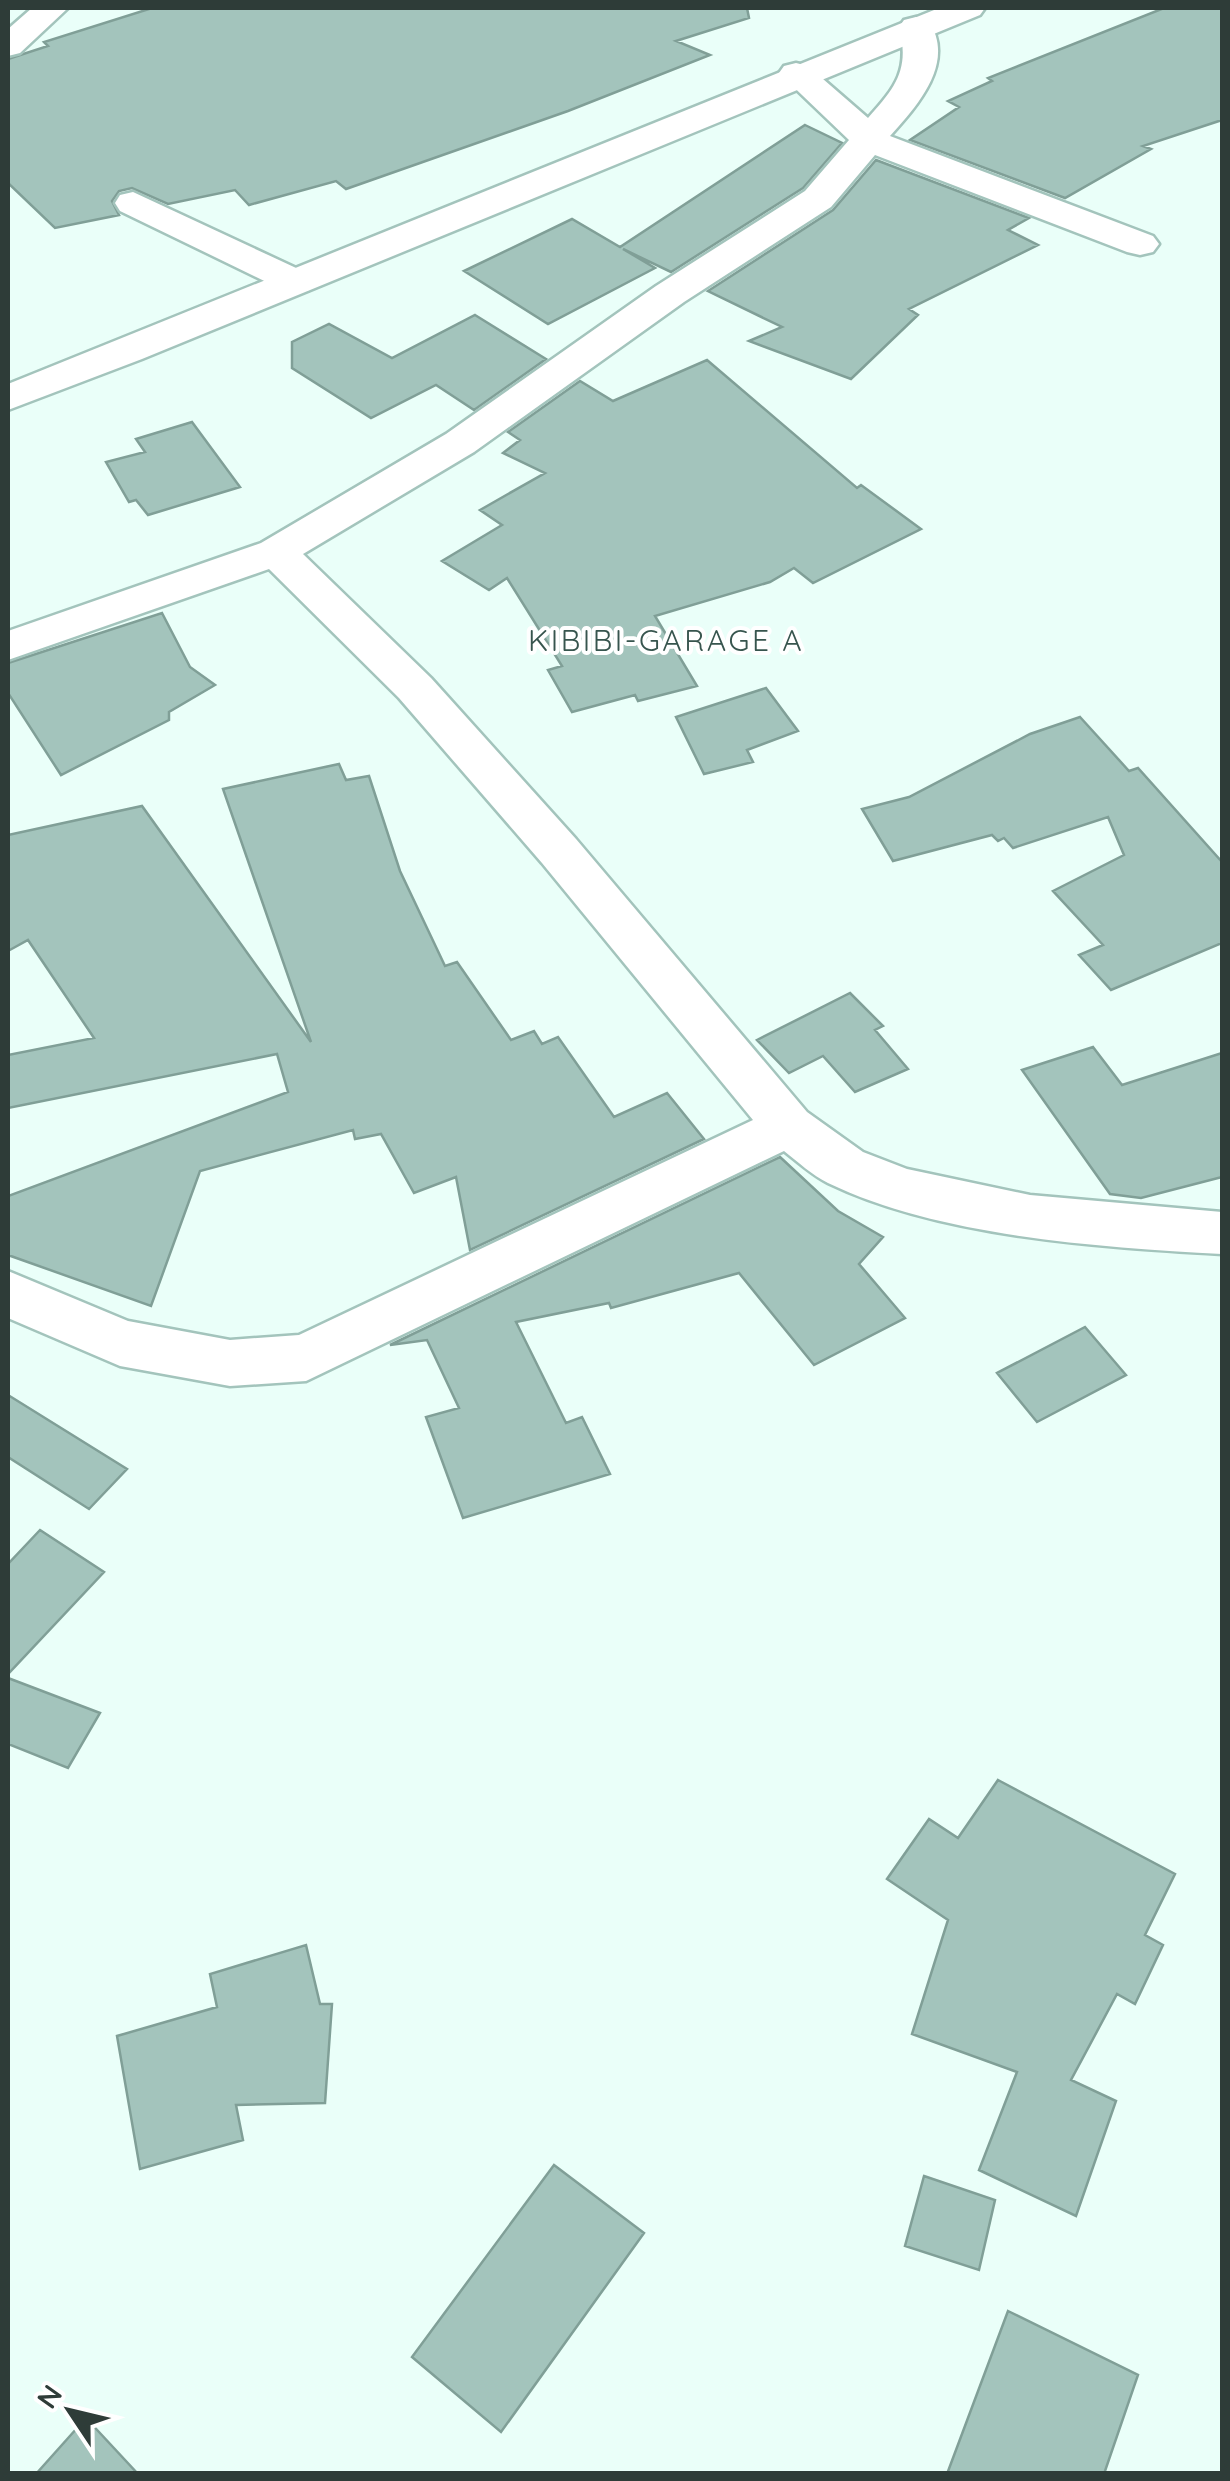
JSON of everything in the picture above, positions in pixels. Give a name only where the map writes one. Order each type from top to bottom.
[{"type":"street","points":[[8,46],[51,8]]},
{"type":"street","points":[[8,398],[796,73],[968,8]]},
{"type":"street","points":[[8,646],[276,552],[460,444],[670,294],[818,199],[896,107],[922,52],[916,28]]},
{"type":"street","points":[[796,73],[849,117],[868,140],[1140,244]]},
{"type":"street","points":[[133,203],[296,282]]},
{"type":"street","points":[[276,552],[416,688],[559,851],[788,1126],[844,1166],[900,1189],[1030,1216],[1222,1233]]},
{"type":"street","points":[[8,1293],[120,1344],[230,1363],[306,1358],[788,1126]]},
{"type":"building","points":[[152,8],[747,8],[749,18],[676,41],[710,55],[568,111],[346,189],[336,181],[249,205],[235,190],[168,204],[132,188],[119,191],[112,201],[119,215],[55,228],[8,183],[8,59],[48,46],[44,42]]},
{"type":"building","points":[[1164,8],[1222,8],[1222,120],[1143,146],[1151,149],[1065,198],[910,140],[959,107],[948,101],[992,81],[988,78]]},
{"type":"building","points":[[805,125],[842,143],[803,188],[671,272],[623,249],[655,268],[548,324],[464,271],[572,219],[620,247]]},
{"type":"building","points":[[876,160],[1029,218],[1008,230],[1038,245],[909,309],[918,315],[851,379],[749,341],[782,327],[708,291],[833,210]]},
{"type":"building","points":[[475,315],[546,359],[474,410],[436,385],[371,418],[292,368],[292,342],[329,324],[392,358]]},
{"type":"building","points":[[707,360],[857,488],[861,485],[921,529],[813,583],[794,568],[770,582],[655,616],[697,686],[638,701],[635,695],[572,712],[548,670],[562,666],[507,578],[489,590],[442,561],[502,525],[480,510],[545,473],[503,453],[520,440],[508,432],[580,381],[613,401]]},
{"type":"building","points":[[192,422],[240,487],[148,515],[136,500],[129,502],[106,462],[145,452],[136,439]]},
{"type":"building","points":[[162,613],[190,667],[215,685],[169,712],[169,720],[61,775],[8,693],[8,663]]},
{"type":"building","points":[[766,688],[798,731],[747,750],[753,762],[704,774],[676,717]]},
{"type":"building","points":[[1080,717],[1129,771],[1138,768],[1222,862],[1222,943],[1111,990],[1079,955],[1103,945],[1053,891],[1124,855],[1108,817],[1013,848],[1004,838],[998,841],[992,835],[893,861],[862,809],[909,797],[1030,734]]},
{"type":"building","points":[[339,764],[346,780],[369,776],[400,871],[445,966],[457,962],[511,1040],[534,1031],[542,1044],[558,1037],[614,1117],[667,1093],[704,1139],[470,1250],[456,1177],[414,1193],[381,1134],[355,1139],[353,1130],[200,1171],[151,1306],[8,1255],[8,1196],[288,1092],[277,1054],[8,1108],[8,1055],[94,1038],[28,940],[8,951],[8,835],[142,806],[311,1042],[223,789]]},
{"type":"building","points":[[850,993],[883,1026],[875,1030],[908,1069],[855,1092],[823,1056],[789,1073],[757,1040]]},
{"type":"building","points":[[1093,1047],[1122,1085],[1222,1053],[1222,1177],[1141,1198],[1110,1194],[1022,1070]]},
{"type":"building","points":[[780,1157],[838,1211],[883,1237],[859,1264],[905,1318],[814,1365],[739,1273],[611,1308],[609,1303],[516,1322],[566,1423],[582,1417],[610,1474],[463,1518],[426,1417],[459,1408],[427,1340],[390,1345]]},
{"type":"building","points":[[1085,1327],[1126,1375],[1037,1422],[997,1373]]},
{"type":"building","points":[[8,1395],[127,1469],[89,1509],[8,1457]]},
{"type":"building","points":[[40,1530],[104,1572],[8,1674],[8,1564]]},
{"type":"building","points":[[8,1678],[100,1713],[68,1768],[8,1744]]},
{"type":"building","points":[[998,1780],[1175,1874],[1145,1935],[1163,1945],[1135,2004],[1117,1994],[1071,2080],[1116,2101],[1076,2216],[979,2170],[1017,2072],[912,2034],[948,1920],[887,1879],[929,1819],[958,1838]]},
{"type":"building","points":[[306,1945],[320,2004],[332,2004],[325,2103],[236,2105],[243,2140],[140,2169],[117,2036],[217,2007],[210,1974]]},
{"type":"building","points":[[554,2165],[644,2233],[501,2432],[412,2357]]},
{"type":"building","points":[[924,2176],[995,2200],[979,2270],[905,2246]]},
{"type":"building","points":[[1008,2311],[1138,2375],[1104,2474],[947,2474]]},
{"type":"building","points":[[86,2418],[138,2474],[36,2474]]},
{"type":"district","name":"KIBIBI-GARAGE A","points":[[666,641]]}]
